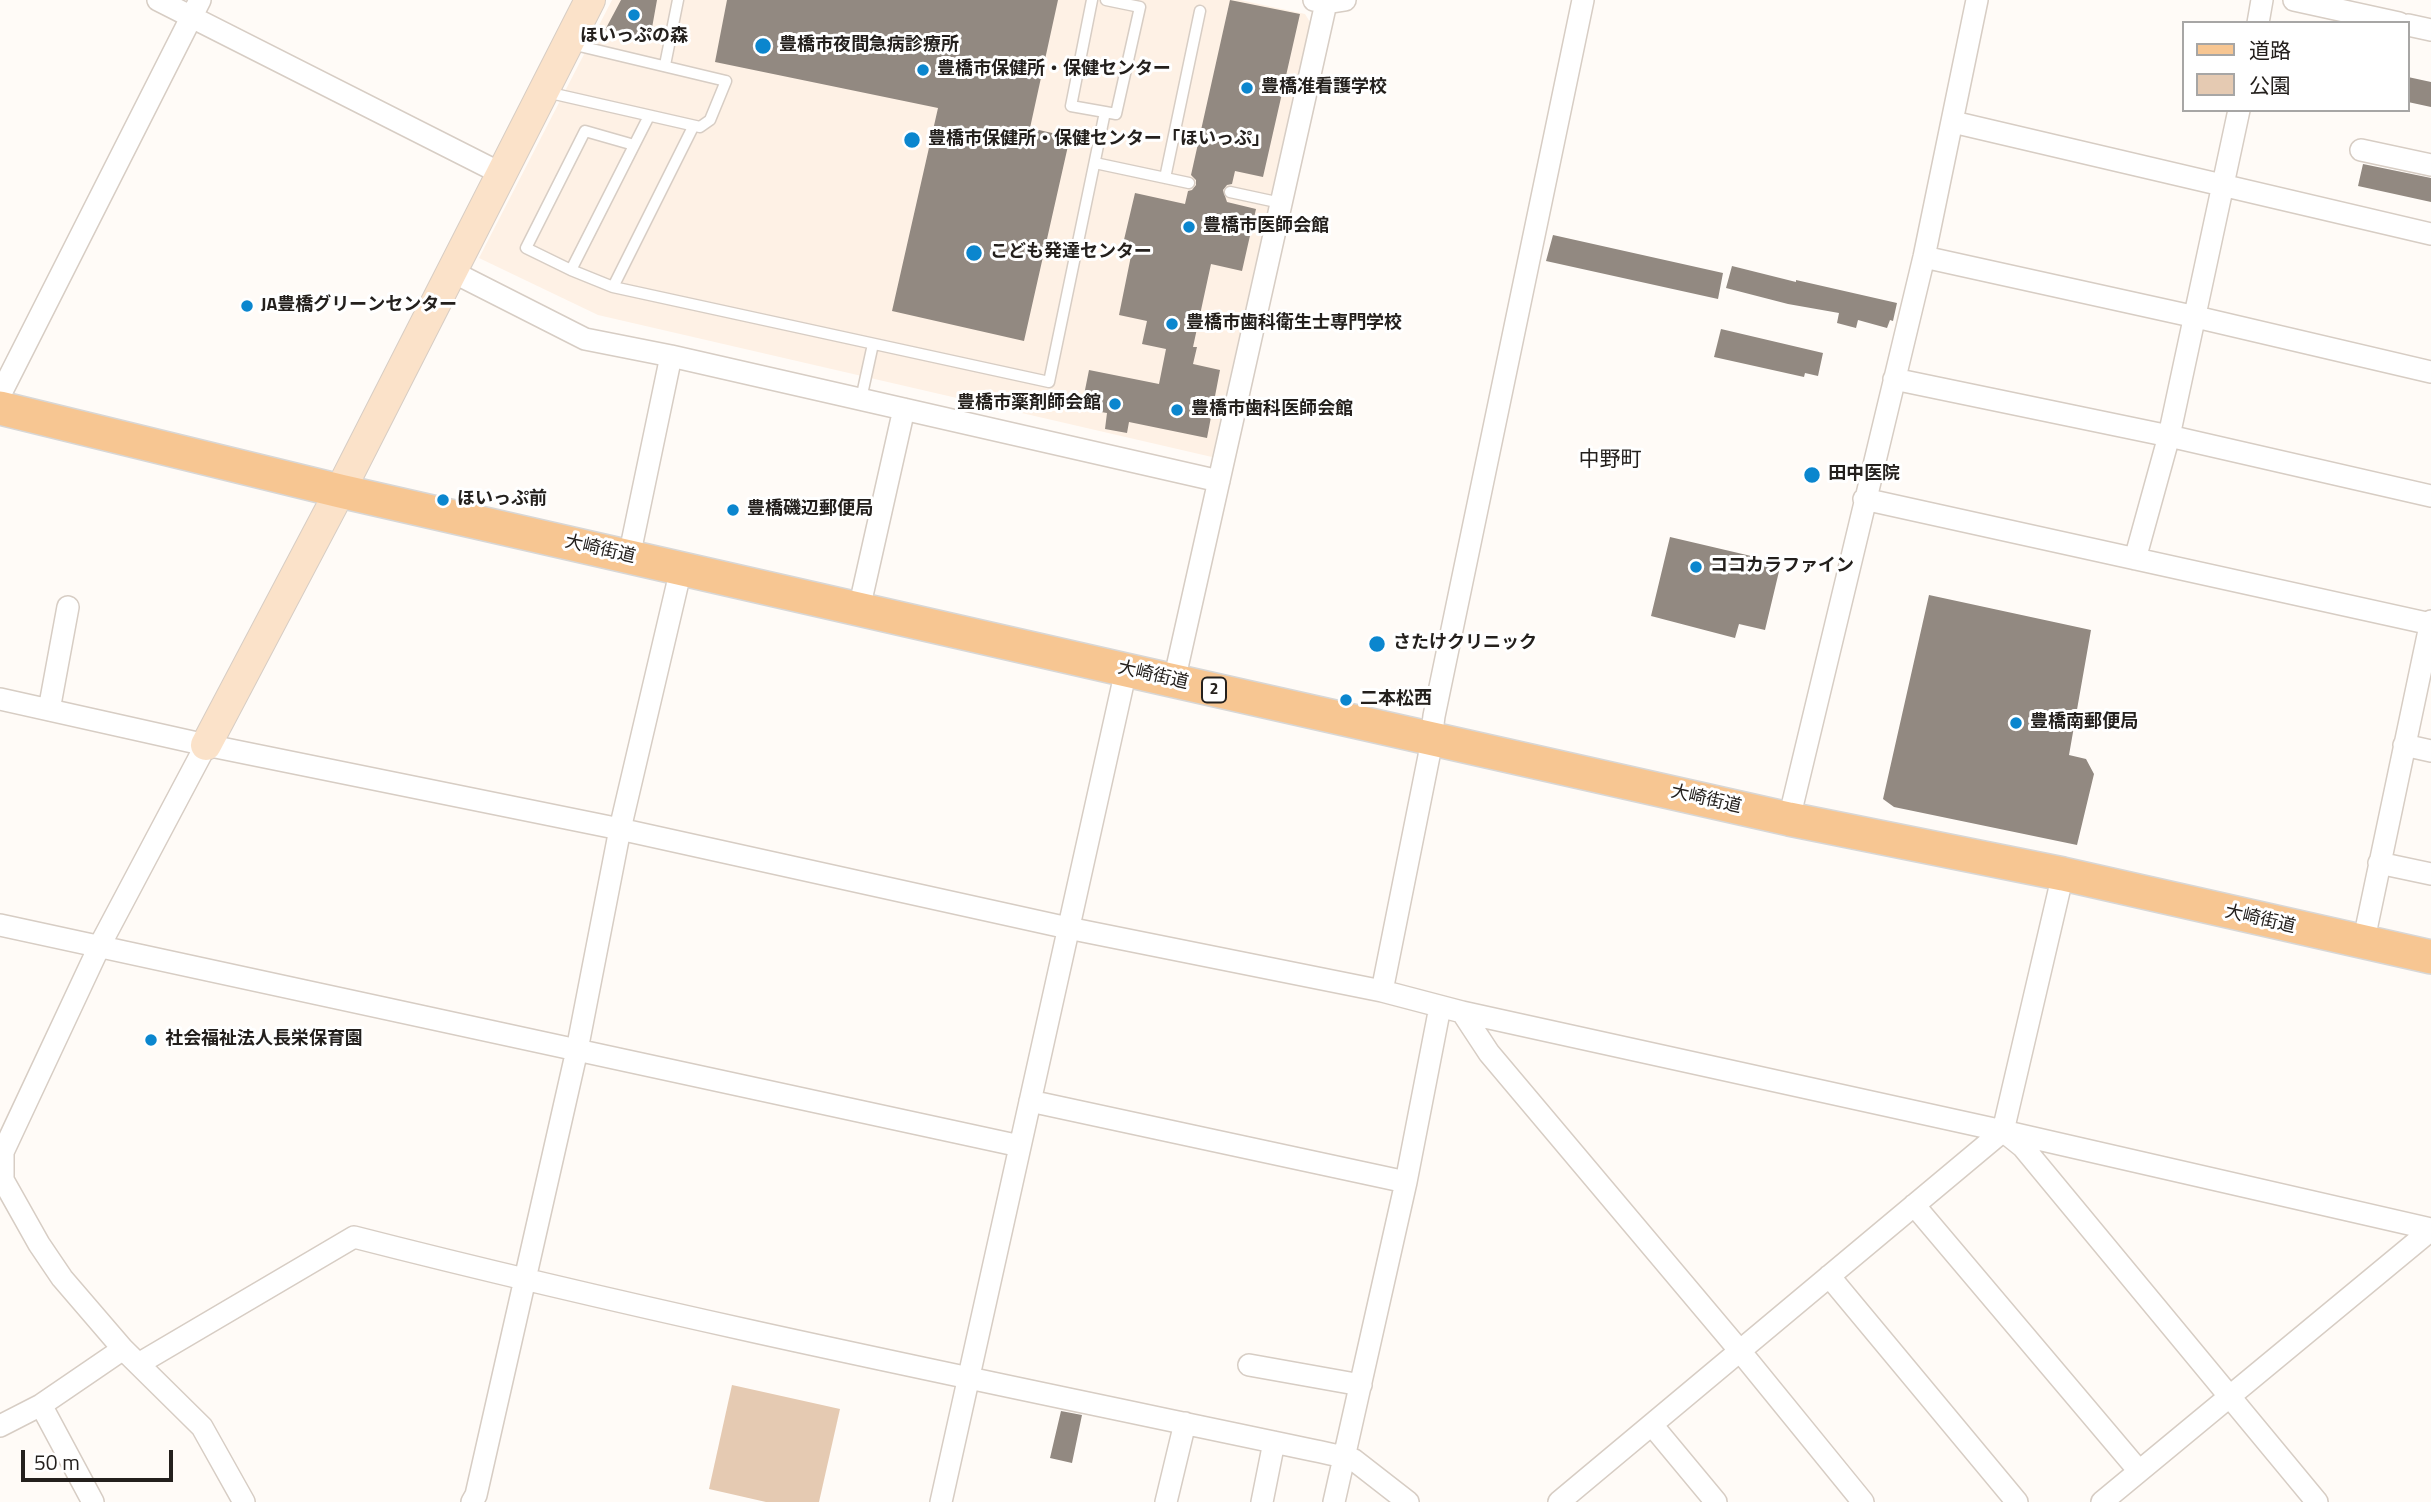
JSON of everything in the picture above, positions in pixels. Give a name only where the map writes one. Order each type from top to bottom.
[{"type":"main road","name":"大崎街道","points":[[0,408],[340,491],[1174,681],[1789,819],[2063,874],[2363,944],[2431,957]]},
{"type":"street","points":[[158,0],[195,8],[502,174]]},
{"type":"street","points":[[244,1502],[202,1427],[124,1349],[62,1278],[39,1244],[3,1180],[1,1150],[100,945],[340,491],[590,0]]},
{"type":"street","points":[[1382,991],[1434,716],[1583,0]]},
{"type":"street","points":[[1789,819],[1924,257],[1977,0]]},
{"type":"street","points":[[2258,21],[2262,0]]},
{"type":"street","points":[[2294,0],[2390,21]]},
{"type":"street","points":[[1174,681],[1328,1]]},
{"type":"street","points":[[0,395],[195,8]]},
{"type":"street","points":[[2410,25],[2431,30]]},
{"type":"street","points":[[2136,559],[2169,436],[2239,112]]},
{"type":"street","points":[[1952,122],[2431,234]]},
{"type":"street","points":[[2361,150],[2431,165]]},
{"type":"street","points":[[1924,257],[2431,372]]},
{"type":"street","points":[[452,271],[585,339],[671,356],[1219,481]]},
{"type":"street","points":[[629,557],[671,356]]},
{"type":"street","points":[[1894,379],[2169,436],[2431,496]]},
{"type":"street","points":[[859,609],[904,409]]},
{"type":"street","points":[[1864,499],[2431,623],[2363,944]]},
{"type":"street","points":[[472,1502],[476,1495],[525,1281],[576,1049],[620,829],[681,569]]},
{"type":"street","points":[[48,710],[68,607]]},
{"type":"street","points":[[941,1502],[1126,670]]},
{"type":"street","points":[[0,699],[206,745],[620,829],[1068,928],[1382,991],[1440,1007],[2003,1131],[2431,1230]]},
{"type":"street","points":[[2404,745],[2431,751]]},
{"type":"street","points":[[2379,863],[2431,874]]},
{"type":"street","points":[[1559,1502],[2003,1131],[2063,874]]},
{"type":"street","points":[[0,925],[1020,1146]]},
{"type":"street","points":[[1335,1502],[1406,1182],[1440,1007]]},
{"type":"street","points":[[1462,1012],[1489,1054],[1740,1351],[1863,1502]]},
{"type":"street","points":[[1030,1101],[1406,1182]]},
{"type":"street","points":[[2003,1131],[2023,1147],[2317,1502]]},
{"type":"street","points":[[1914,1205],[2139,1471]]},
{"type":"street","points":[[2102,1502],[2431,1230]]},
{"type":"street","points":[[140,1363],[355,1237],[525,1281],[1345,1457],[1354,1460],[1408,1502]]},
{"type":"street","points":[[1829,1276],[2017,1502]]},
{"type":"street","points":[[0,1426],[41,1405],[124,1349]]},
{"type":"street","points":[[1249,1365],[1361,1385]]},
{"type":"street","points":[[41,1405],[93,1502]]},
{"type":"street","points":[[1166,1502],[1185,1423]]},
{"type":"street","points":[[1652,1425],[1716,1502]]},
{"type":"street","points":[[1262,1502],[1274,1442]]},
{"type":"lane","points":[[665,65],[678,0]]},
{"type":"lane","points":[[1092,0],[1071,106],[1116,114],[1140,7],[1106,0]]},
{"type":"lane","points":[[1165,178],[1200,11]]},
{"type":"lane","points":[[543,92],[693,127],[706,124],[710,120],[726,80],[568,43]]},
{"type":"lane","points":[[634,145],[584,131],[526,248],[571,271],[613,287],[1049,382],[1105,112]]},
{"type":"lane","points":[[571,271],[649,116]]},
{"type":"lane","points":[[613,287],[693,127]]},
{"type":"lane","points":[[1095,163],[1189,183]]},
{"type":"lane","points":[[1230,192],[1281,203]]},
{"type":"lane","points":[[861,399],[873,344]]},
{"type":"shaded area","name":"豊橋市保健所・保健センター「ほいっぷ」","points":[[612,0],[1240,0],[1305,14],[1310,22],[1212,457],[598,315],[479,258]]},
{"type":"green space","points":[[732,1385],[840,1409],[819,1502],[766,1502],[709,1489]]},
{"type":"building","name":"ほいっぷの森","points":[[621,0],[657,0],[650,39],[605,30]]},
{"type":"building","points":[[727,0],[1058,0],[1030,128],[1070,137],[1024,341],[892,311],[938,108],[715,62]]},
{"type":"building","points":[[1230,0],[1300,14],[1263,177],[1235,171],[1232,184],[1223,190],[1227,202],[1256,209],[1242,271],[1211,264],[1193,347],[1197,347],[1193,364],[1220,370],[1207,438],[1129,422],[1127,433],[1105,429],[1107,413],[1095,411],[1098,397],[1084,395],[1089,370],[1159,384],[1166,349],[1142,344],[1147,321],[1119,315],[1133,246],[1123,244],[1135,193],[1185,204],[1188,191],[1196,185],[1196,180],[1191,175]]},
{"type":"building","points":[[2410,77],[2431,82],[2431,107],[2410,102]]},
{"type":"building","points":[[2363,164],[2431,178],[2431,202],[2358,186]]},
{"type":"building","points":[[1553,235],[1723,273],[1718,299],[1546,261]]},
{"type":"building","points":[[1732,266],[1897,303],[1893,321],[1890,320],[1887,328],[1858,320],[1856,328],[1837,323],[1839,313],[1788,304],[1726,288]]},
{"type":"building","points":[[1721,329],[1823,353],[1818,376],[1805,373],[1804,377],[1714,357]]},
{"type":"building","points":[[1670,537],[1781,563],[1765,630],[1739,624],[1735,638],[1651,616]]},
{"type":"building","points":[[1929,595],[2091,630],[2069,755],[2086,759],[2094,774],[2077,845],[1894,807],[1883,799]]},
{"type":"building","points":[[1061,1411],[1082,1415],[1072,1463],[1050,1458]]},
{"type":"place","name":"ほいっぷの森","points":[[634,15]]},
{"type":"place","name":"豊橋市夜間急病診療所","points":[[763,46]]},
{"type":"place","name":"豊橋市保健所・保健センター","points":[[923,70]]},
{"type":"place","name":"豊橋准看護学校","points":[[1247,88]]},
{"type":"place","name":"豊橋市保健所・保健センター「ほいっぷ」","points":[[912,140]]},
{"type":"place","name":"豊橋市医師会館","points":[[1189,227]]},
{"type":"place","name":"こども発達センター","points":[[974,253]]},
{"type":"place","name":"JA豊橋グリーンセンター","points":[[247,306]]},
{"type":"place","name":"豊橋市歯科衛生士専門学校","points":[[1172,324]]},
{"type":"place","name":"豊橋市薬剤師会館","points":[[1115,404]]},
{"type":"place","name":"豊橋市歯科医師会館","points":[[1177,410]]},
{"type":"place","name":"田中医院","points":[[1812,475]]},
{"type":"place","name":"ほいっぷ前","points":[[443,500]]},
{"type":"place","name":"豊橋磯辺郵便局","points":[[733,510]]},
{"type":"place","name":"ココカラファイン","points":[[1696,567]]},
{"type":"place","name":"さたけクリニック","points":[[1377,644]]},
{"type":"place","name":"二本松西","points":[[1346,700]]},
{"type":"place","name":"豊橋南郵便局","points":[[2016,723]]},
{"type":"place","name":"社会福祉法人長栄保育園","points":[[151,1040]]},
{"type":"district","name":"中野町","points":[[1610,461]]}]
